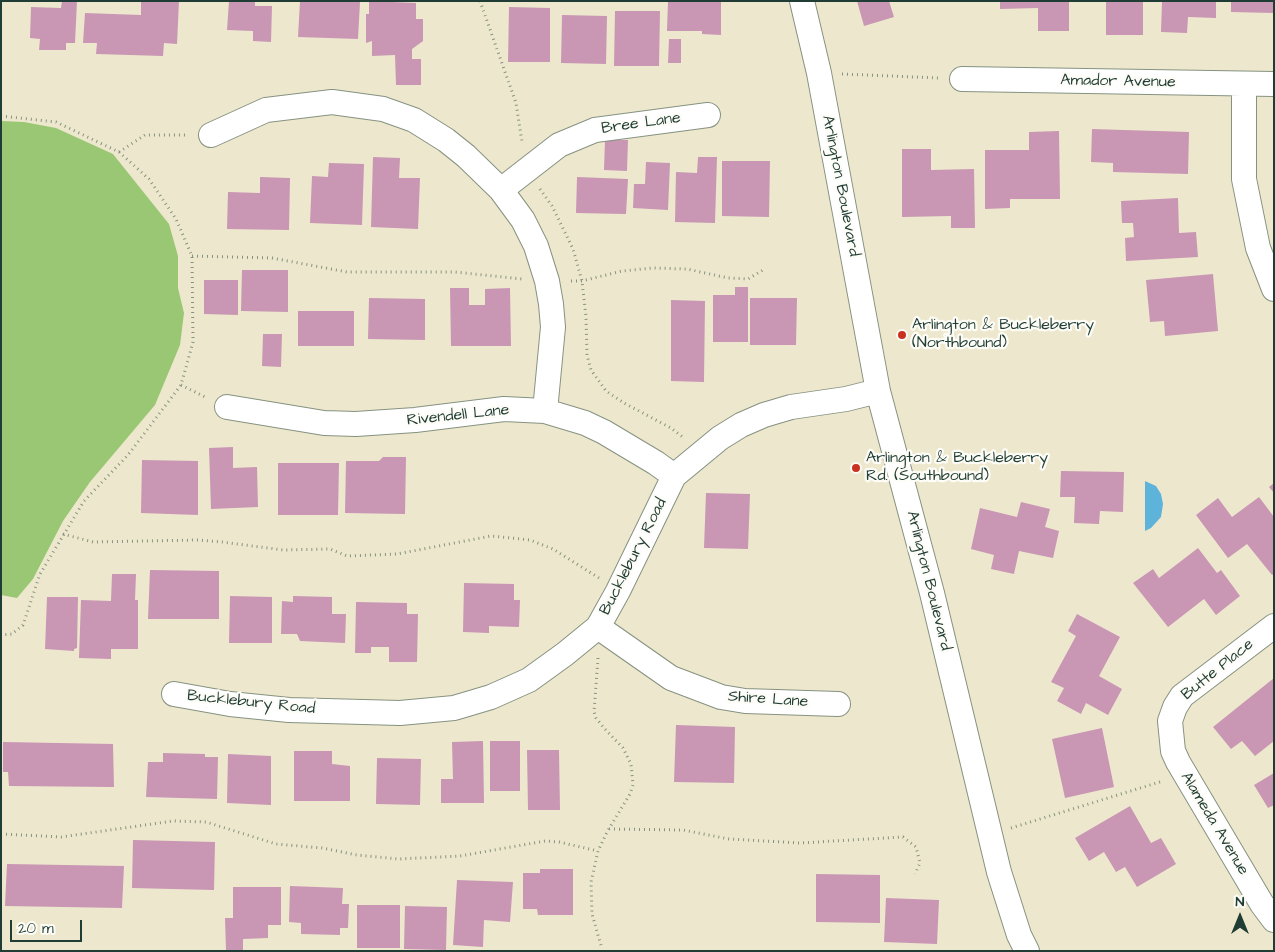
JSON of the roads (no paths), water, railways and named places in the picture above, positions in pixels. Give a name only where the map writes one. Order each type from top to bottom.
[{"type":"street","name":"Arlington Boulevard","points":[[802,1],[819,73],[878,391],[932,593],[989,835],[1019,935],[1027,951]]},
{"type":"street","name":"Amador Avenue","points":[[962,79],[1274,84]]},
{"type":"street","points":[[1244,84],[1244,179],[1258,248],[1274,289]]},
{"type":"street","points":[[212,135],[266,110],[332,102],[383,110],[414,120],[446,140],[466,156],[501,190],[523,220],[532,237],[547,281],[553,327],[545,411]]},
{"type":"street","name":"Bree Lane","points":[[501,190],[559,145],[595,130],[708,116]]},
{"type":"street","name":"Bucklebury Road","points":[[174,694],[230,704],[290,710],[400,713],[454,708],[491,697],[529,680],[598,627],[618,591],[674,476],[720,438],[741,425],[764,415],[791,407],[846,399],[878,391]]},
{"type":"street","name":"Rivendell Lane","points":[[227,407],[324,423],[356,424],[415,420],[504,409],[545,411],[585,423],[604,432],[674,476]]},
{"type":"street","name":"Butte Place","points":[[1170,721],[1175,707],[1182,696],[1274,626]]},
{"type":"street","name":"Shire Lane","points":[[598,627],[670,678],[713,695],[745,701],[838,704]]},
{"type":"street","name":"Alameda Avenue","points":[[1170,721],[1173,751],[1185,774],[1262,904],[1274,920]]},
{"type":"water","points":[[1145,481],[1156,486],[1161,494],[1163,504],[1161,517],[1151,528],[1145,531]]},
{"type":"place","name":"Arlington & Buckleberry (Northbound)","points":[[902,335]]},
{"type":"place","name":"Arlington & Buckleberry Rd. (Southbound)","points":[[856,468]]}]
